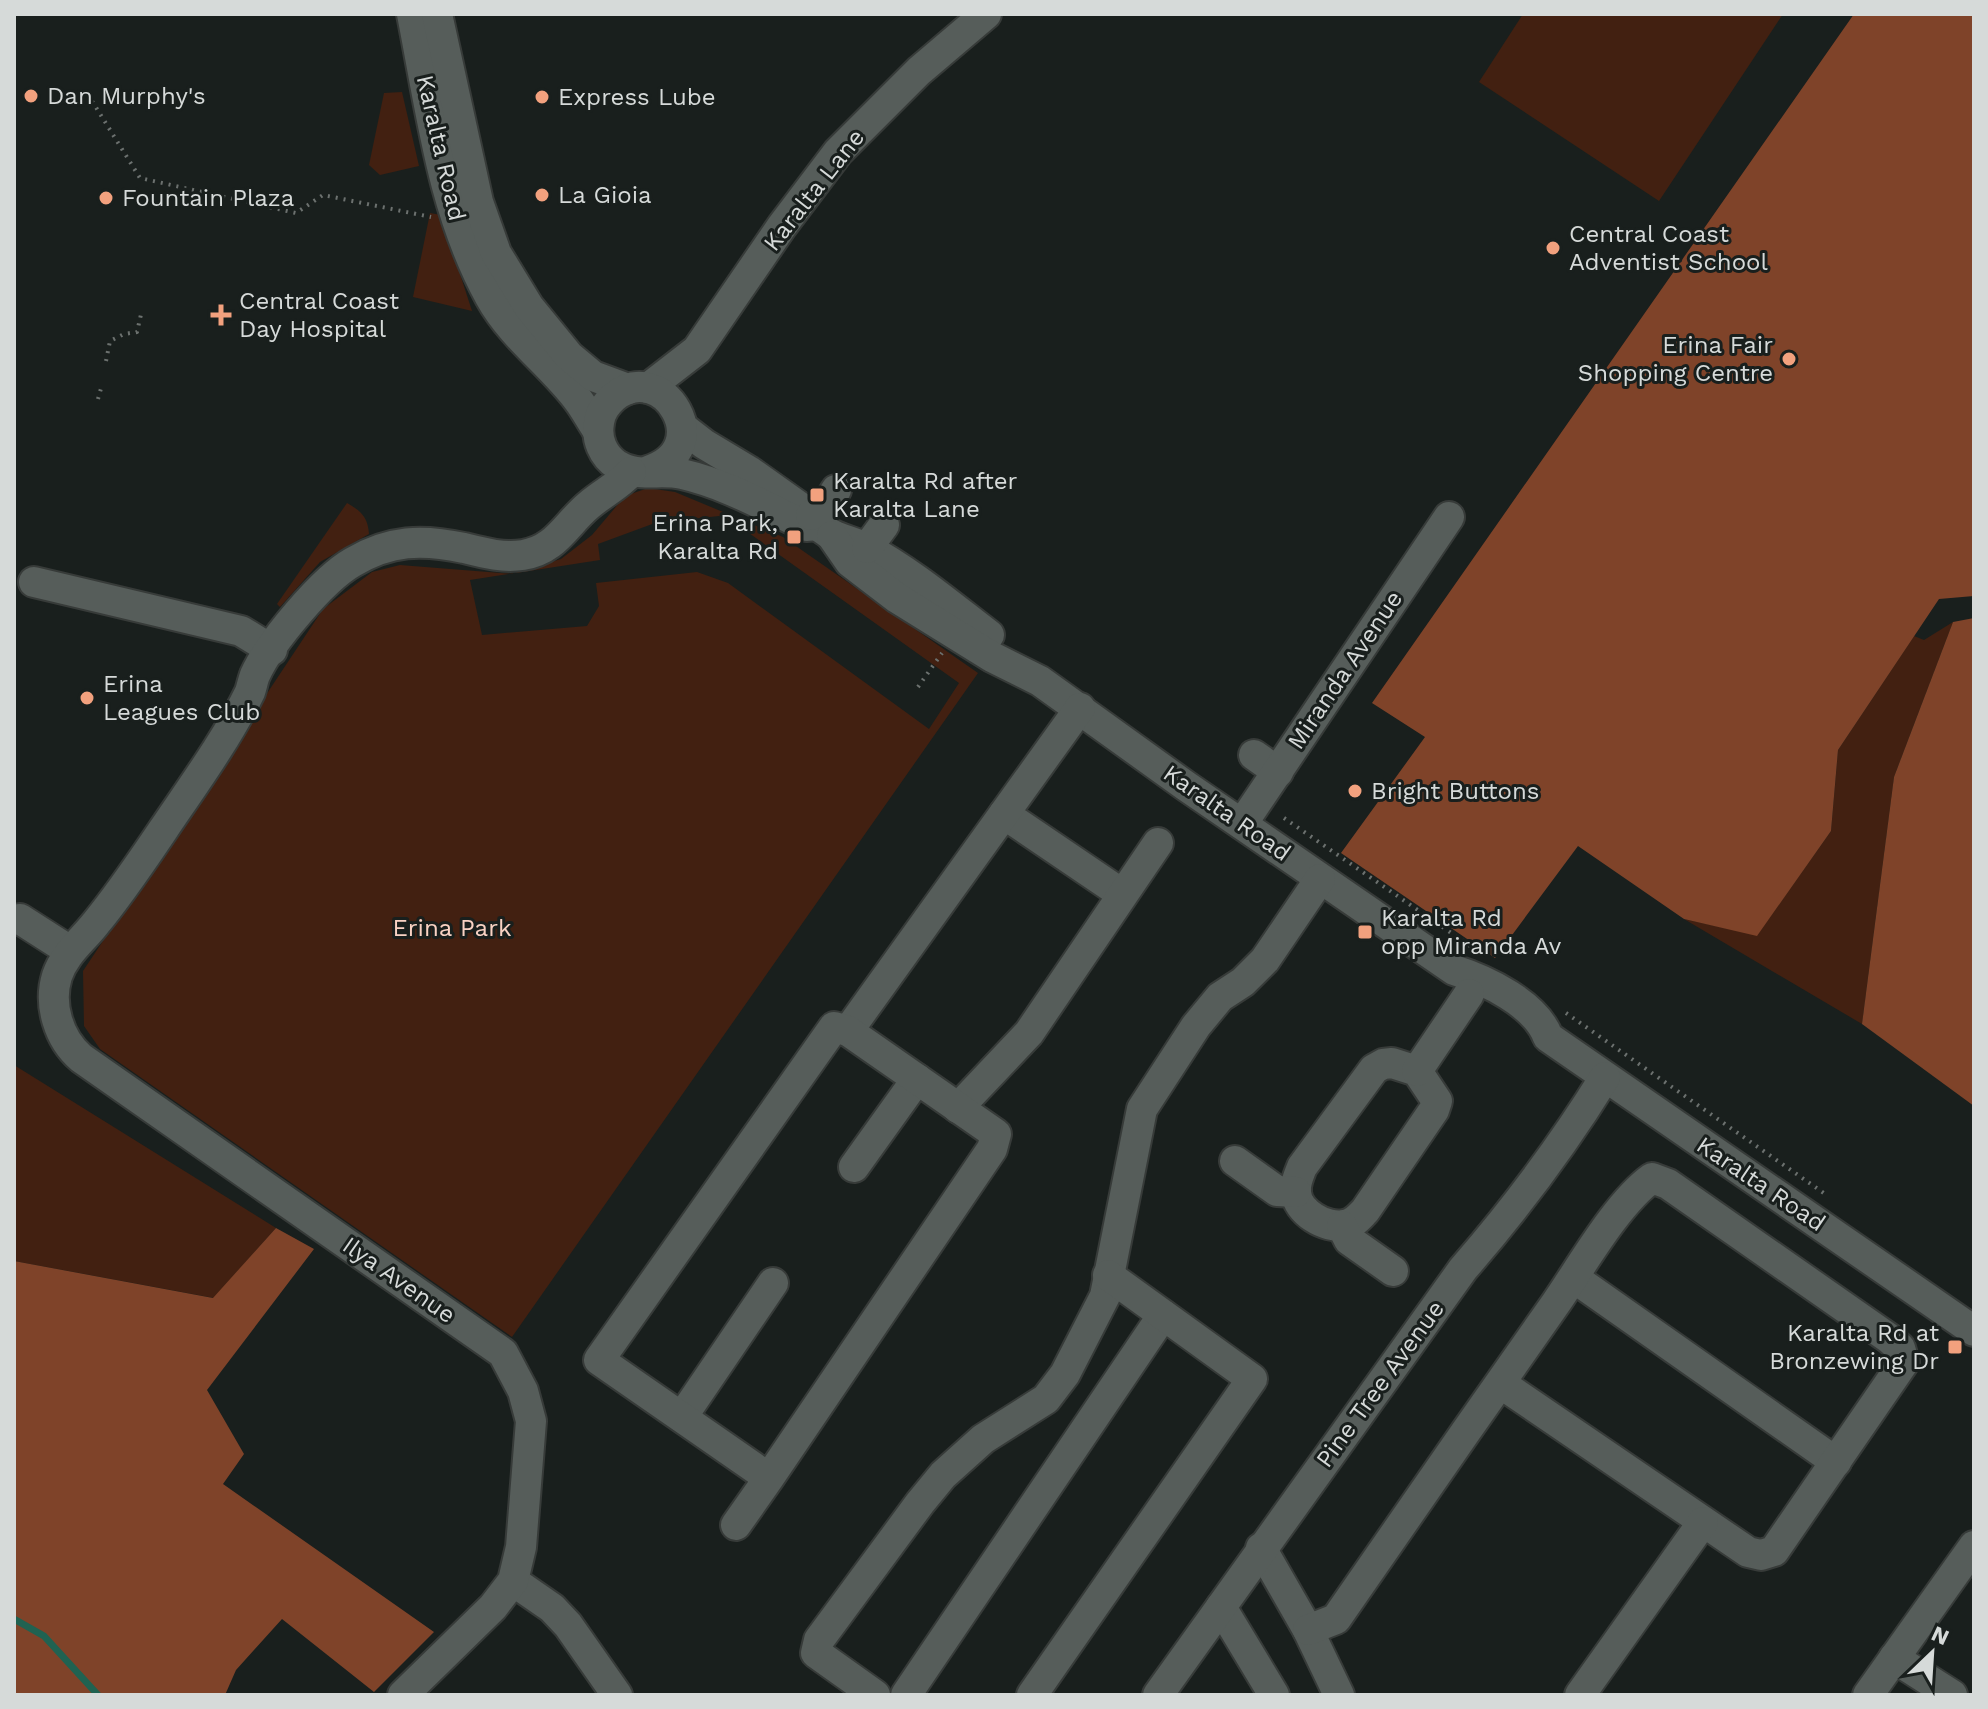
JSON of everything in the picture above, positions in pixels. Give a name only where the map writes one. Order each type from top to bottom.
[{"type":"street","name":"Karalta Road","points":[[412,14],[448,198],[472,261],[500,311],[578,400],[608,457],[618,466],[640,472],[682,474],[720,485],[806,526],[820,525],[875,536],[954,609],[1000,644],[1040,681]]},
{"type":"street","name":"Karalta Road","points":[[437,14],[478,202],[496,253],[529,307],[569,356],[593,376],[660,393],[671,401],[680,419],[704,444],[749,471],[820,525],[850,562],[897,598],[992,657],[1040,681],[1080,708],[1461,982],[1483,979],[1543,1022],[1548,1037],[1974,1331]]},
{"type":"street","name":"Karalta Lane","points":[[680,419],[697,350],[782,226],[838,152],[919,71],[986,14]]},
{"type":"street","name":"Karalta Lane","points":[[638,389],[697,350]]},
{"type":"street","points":[[589,505],[603,409],[618,394],[638,389]]},
{"type":"street","points":[[640,472],[670,461],[682,439],[680,419]]},
{"type":"street","name":"Ilya Avenue","points":[[403,1695],[493,1607],[513,1581],[521,1547],[532,1434],[529,1405],[508,1361],[503,1353],[71,1049],[60,1027],[53,999],[58,973],[74,945],[95,925],[163,830],[250,691],[255,675],[272,650],[320,588],[336,573],[378,549],[402,542],[445,545],[491,555],[525,554],[555,542],[589,505],[640,472]]},
{"type":"street","points":[[820,525],[824,509],[836,490]]},
{"type":"street","name":"Miranda Avenue","points":[[1242,824],[1266,763],[1383,587],[1449,517]]},
{"type":"street","points":[[34,582],[241,631],[272,650]]},
{"type":"street","points":[[848,1031],[1080,708]]},
{"type":"street","points":[[1004,814],[1122,894]]},
{"type":"street","points":[[958,1108],[1029,1033],[1158,843]]},
{"type":"street","points":[[875,1695],[816,1653],[819,1640],[943,1475],[983,1439],[1046,1399],[1065,1374],[1105,1296],[1142,1109],[1196,1026],[1220,997],[1243,982],[1265,960],[1320,879]]},
{"type":"street","points":[[20,919],[74,945]]},
{"type":"street","points":[[1417,1071],[1461,982]]},
{"type":"street","points":[[736,1525],[769,1478],[992,1149],[996,1134],[848,1031],[834,1027],[599,1360],[769,1478]]},
{"type":"street","points":[[1392,1063],[1417,1071],[1437,1101],[1434,1110],[1365,1211],[1354,1222],[1342,1226],[1320,1221],[1304,1210],[1296,1192],[1302,1167],[1374,1069],[1392,1063]]},
{"type":"street","name":"Pine Tree Avenue","points":[[1158,1695],[1463,1269],[1564,1159],[1605,1077]]},
{"type":"street","points":[[854,1167],[917,1079]]},
{"type":"street","points":[[1235,1161],[1277,1191],[1296,1192]]},
{"type":"street","points":[[1308,1630],[1336,1619],[1500,1383],[1574,1278],[1641,1187],[1652,1178],[1668,1184],[1877,1330],[1900,1348],[1904,1362],[1774,1551],[1761,1555],[1748,1552],[1500,1383]]},
{"type":"street","points":[[1342,1226],[1349,1240],[1393,1271]]},
{"type":"street","points":[[1032,1695],[1252,1379],[1108,1275]]},
{"type":"street","points":[[1574,1278],[1836,1462]]},
{"type":"street","points":[[682,1417],[773,1283]]},
{"type":"street","points":[[906,1695],[1163,1315]]},
{"type":"street","points":[[1580,1695],[1703,1522]]},
{"type":"street","points":[[1868,1695],[1974,1546]]},
{"type":"street","points":[[1261,1548],[1308,1630],[1339,1695]]},
{"type":"street","points":[[513,1581],[552,1608],[568,1625],[617,1695]]},
{"type":"street","points":[[1221,1607],[1274,1695]]},
{"type":"street","points":[[1894,1658],[1952,1695]]},
{"type":"path","points":[[92,101],[140,178],[168,187],[296,213],[323,195],[436,218]]},
{"type":"path","points":[[106,361],[110,341],[137,332],[142,310]]},
{"type":"path","points":[[98,399],[102,385]]},
{"type":"path","points":[[918,687],[945,647]]},
{"type":"path","points":[[1284,818],[1479,952]]},
{"type":"path","points":[[1564,1012],[1836,1202]]},
{"type":"green space","points":[[1523,14],[1783,14],[1659,201],[1479,82]]},
{"type":"green space","points":[[402,92],[419,166],[380,175],[369,165],[384,93]]},
{"type":"green space","points":[[430,213],[441,215],[472,311],[413,297]]},
{"type":"green space","name":"Erina Park","points":[[648,488],[675,492],[783,537],[978,673],[512,1337],[100,1049],[84,1026],[83,971],[323,609],[372,572],[400,565],[510,574],[470,580],[482,635],[587,626],[599,606],[596,583],[697,572],[728,583],[929,729],[959,683],[739,526],[719,516],[655,523],[598,544],[600,560],[515,573],[561,559],[592,535],[625,496]]},
{"type":"green space","points":[[347,503],[363,515],[369,534],[320,562],[280,607],[277,604]]},
{"type":"green space","points":[[1953,622],[1894,777],[1862,1024],[1684,919],[1757,935],[1831,831],[1838,750],[1914,636],[1924,640]]},
{"type":"green space","points":[[14,1065],[276,1228],[214,1298],[14,1261]]},
{"type":"shaded area","name":"Erina Fair Shopping Centre","points":[[1854,14],[1974,15],[1974,596],[1939,599],[1838,750],[1831,831],[1757,936],[1684,919],[1578,846],[1495,958],[1341,853],[1425,737],[1372,703]]},
{"type":"shaded area","points":[[1974,618],[1974,1106],[1862,1024],[1894,777],[1953,622]]},
{"type":"shaded area","points":[[276,1228],[314,1249],[207,1390],[244,1454],[223,1484],[434,1632],[374,1692],[282,1619],[236,1670],[225,1695],[14,1695],[14,1261],[213,1298]]},
{"type":"waterway","points":[[14,1619],[44,1636],[98,1695]]},
{"type":"place","name":"Dan Murphy's","points":[[31,96]]},
{"type":"place","name":"Express Lube","points":[[542,97]]},
{"type":"place","name":"La Gioia","points":[[542,195]]},
{"type":"place","name":"Fountain Plaza","points":[[106,198]]},
{"type":"place","name":"Central Coast Adventist School","points":[[1553,248]]},
{"type":"place","name":"Central Coast Day Hospital","points":[[221,315]]},
{"type":"place","name":"Erina Fair Shopping Centre","points":[[1789,359]]},
{"type":"place","name":"Karalta Rd after Karalta Lane","points":[[817,495]]},
{"type":"place","name":"Erina Park, Karalta Rd","points":[[794,537]]},
{"type":"place","name":"Erina Leagues Club","points":[[87,698]]},
{"type":"place","name":"Bright Buttons","points":[[1355,791]]},
{"type":"place","name":"Karalta Rd opp Miranda Av","points":[[1365,932]]},
{"type":"place","name":"Karalta Rd at Bronzewing Dr","points":[[1955,1347]]}]
